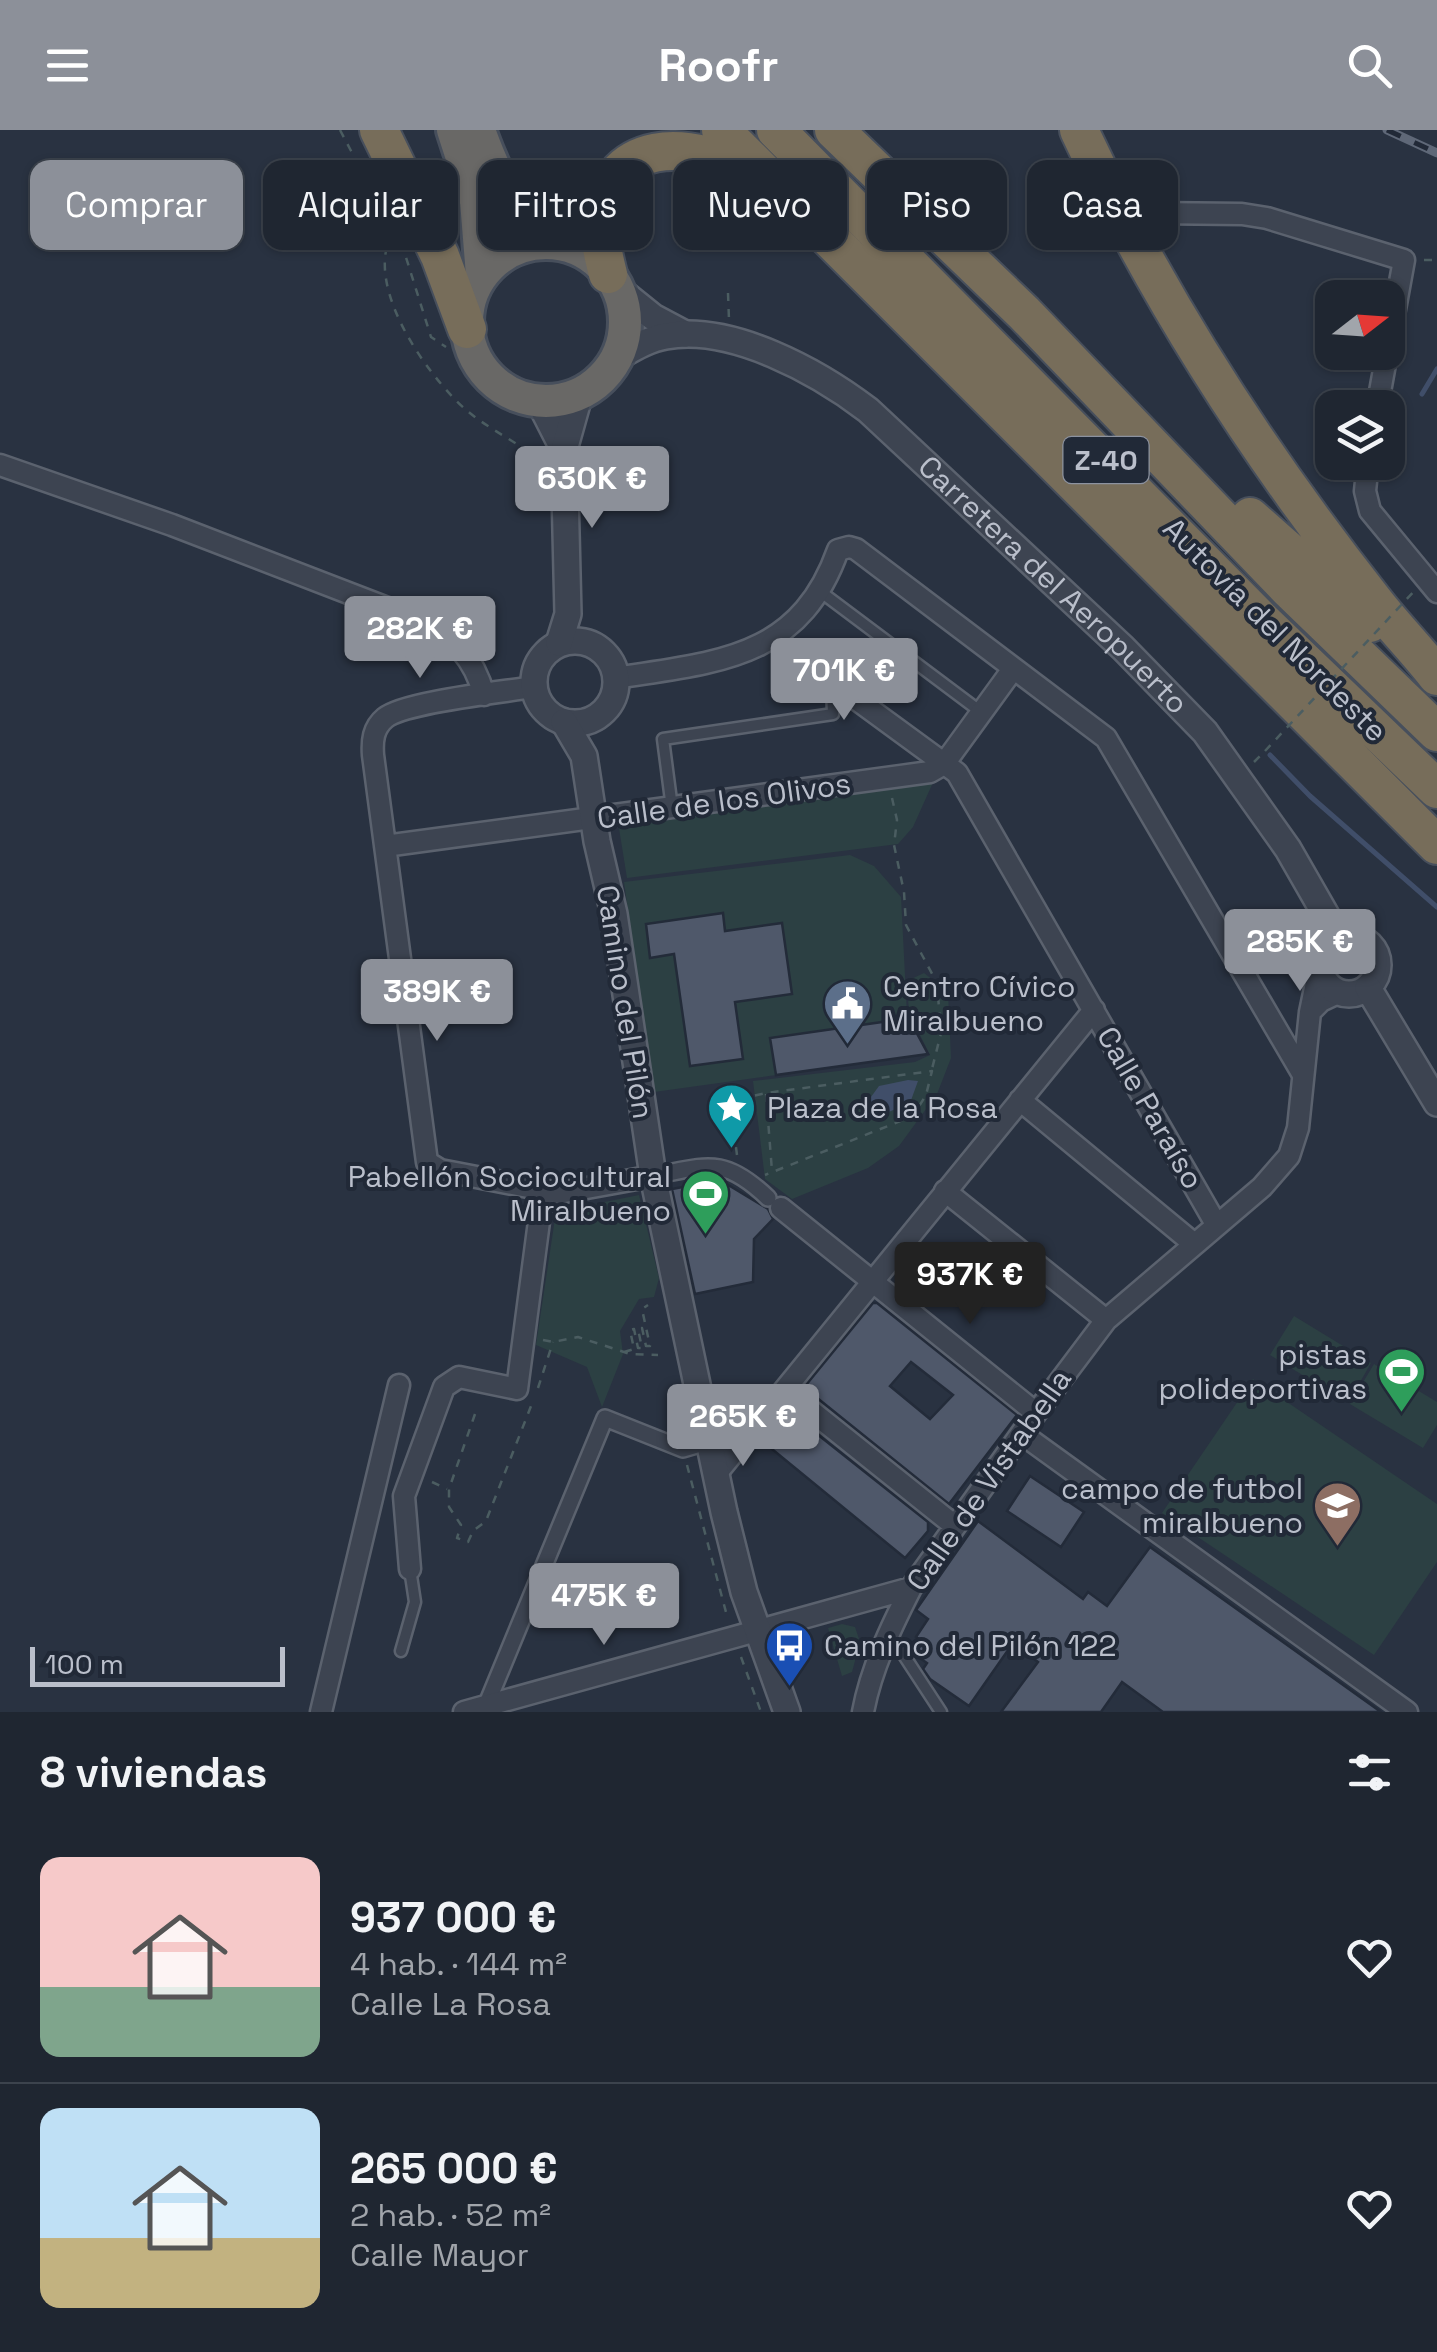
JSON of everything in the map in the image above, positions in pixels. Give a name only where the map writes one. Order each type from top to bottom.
[{"type":"highway","points":[[379,130],[440,256],[469,340],[492,380],[522,398],[539,401],[580,393],[597,382],[616,358],[624,316],[600,224],[611,184],[630,163],[655,152],[696,151],[720,160]]},
{"type":"highway","points":[[454,130],[476,201],[482,276]]},
{"type":"highway","points":[[480,130],[493,160]]},
{"type":"highway","points":[[721,130],[752,160]]},
{"type":"highway","name":"Autovía del Nordeste","points":[[776,130],[1262,620],[1437,789]]},
{"type":"highway","name":"Autovía del Nordeste","points":[[834,130],[1024,313],[1289,589],[1437,732]]},
{"type":"highway","points":[[1079,130],[1152,277],[1204,364],[1374,602],[1437,677]]},
{"type":"highway","points":[[469,340],[470,300],[482,276],[515,250]]},
{"type":"highway","points":[[574,250],[585,254],[613,281]]},
{"type":"highway","points":[[839,250],[1437,845]]},
{"type":"highway","points":[[1024,313],[1048,321],[1214,486],[1414,662],[1437,677]]},
{"type":"street","points":[[1178,213],[1267,218],[1404,260],[1381,390]]},
{"type":"street","name":"Carretera del Aeropuerto","points":[[613,281],[654,317],[685,334],[758,350],[821,378],[868,410],[940,474],[1205,732],[1288,849],[1339,938],[1356,937],[1374,948],[1378,971],[1368,988]]},
{"type":"street","name":"Carretera del Aeropuerto","points":[[616,358],[654,339],[685,334]]},
{"type":"street","points":[[554,459],[580,393]]},
{"type":"street","points":[[539,401],[554,459],[570,642]]},
{"type":"street","points":[[0,465],[188,531],[421,620],[448,635],[465,652],[484,695]]},
{"type":"street","points":[[1366,480],[1370,511],[1427,590]]},
{"type":"street","points":[[616,678],[702,665],[738,656],[774,639],[821,592],[838,550],[849,546],[856,549],[1106,738],[1302,1073]]},
{"type":"street","name":"Calle Paraíso","points":[[774,639],[960,777],[1216,1224]]},
{"type":"street","points":[[570,642],[604,654],[616,678],[613,697],[594,719],[564,722],[547,713],[533,688],[542,656],[570,642]]},
{"type":"street","points":[[944,764],[1013,669]]},
{"type":"street","points":[[533,688],[404,709],[381,721],[374,735],[373,755],[427,1162],[440,1170],[559,1193],[708,1164],[740,1176],[1036,1412]]},
{"type":"street","name":"Camino del Pilón","points":[[584,756],[594,719]]},
{"type":"street","name":"Camino del Pilón","points":[[564,722],[584,756],[614,914],[652,1176],[716,1474],[735,1558],[787,1712]]},
{"type":"street","name":"Calle de los Olivos","points":[[385,846],[887,779],[930,772],[944,764]]},
{"type":"street","points":[[1338,993],[1324,980],[1320,964],[1325,950],[1339,938]]},
{"type":"street","name":"Calle de Vistabella","points":[[862,1712],[892,1627],[911,1588],[1106,1320],[1262,1187],[1289,1156],[1298,1128],[1310,1012],[1320,964]]},
{"type":"street","points":[[1310,1012],[1338,993],[1354,994],[1368,988],[1437,1103]]},
{"type":"street","points":[[716,1474],[1094,1010]]},
{"type":"street","points":[[1020,1100],[1193,1244]]},
{"type":"street","points":[[410,1569],[404,1496],[444,1387],[459,1378],[517,1389],[543,1191]]},
{"type":"street","points":[[945,1192],[1106,1320]]},
{"type":"street","points":[[321,1712],[399,1385]]},
{"type":"street","points":[[785,1390],[955,1526]]},
{"type":"street","points":[[486,1706],[605,1418],[683,1449],[710,1441]]},
{"type":"street","points":[[1022,1434],[1407,1712]]},
{"type":"street","points":[[464,1712],[911,1588]]},
{"type":"street","name":"Calle de Vistabella","points":[[881,1598],[892,1627]]},
{"type":"lane","points":[[821,592],[981,712]]},
{"type":"lane","points":[[672,808],[664,739],[833,714],[832,683]]},
{"type":"lane","points":[[401,1650],[415,1602],[410,1569]]},
{"type":"lane","points":[[892,1627],[941,1712]]},
{"type":"path","points":[[340,130],[356,160]]},
{"type":"path","points":[[384,250],[386,274],[411,342],[435,377],[464,408],[554,459]]},
{"type":"path","points":[[401,250],[415,279],[432,337],[447,347],[469,340]]},
{"type":"path","points":[[1266,751],[1427,590]]},
{"type":"path","points":[[769,1198],[760,1176],[913,1116],[926,1094],[941,1033],[938,984],[906,925],[894,845],[896,820],[887,779]]},
{"type":"path","points":[[740,1176],[730,1102],[766,1093],[932,1070]]},
{"type":"path","points":[[766,1093],[772,1172]]},
{"type":"path","points":[[624,1352],[634,1349],[630,1330],[634,1329],[638,1348],[642,1348],[638,1329],[642,1328],[646,1346],[650,1346],[642,1310],[648,1305]]},
{"type":"path","points":[[475,1414],[448,1490],[449,1508],[461,1525],[457,1538],[468,1542],[473,1531],[486,1521],[494,1503],[553,1342],[578,1337],[624,1352],[658,1355]]},
{"type":"green space","points":[[935,778],[913,827],[898,844],[627,878],[619,828]]},
{"type":"green space","points":[[850,855],[874,866],[901,897],[907,1015],[896,1020],[771,1038],[776,1075],[654,1092],[624,882]]},
{"type":"green space","points":[[924,973],[948,992],[951,1058],[937,1094],[899,1146],[868,1168],[792,1199],[765,1179],[753,1081],[915,1062],[930,1055],[909,1013],[907,981]]},
{"type":"green space","points":[[639,1195],[659,1278],[654,1297],[639,1299],[620,1331],[623,1354],[602,1407],[587,1367],[536,1345],[556,1212]]},
{"type":"green space","points":[[1294,1316],[1371,1363],[1348,1403],[1270,1355]]},
{"type":"green space","name":"pistas polideportivas","points":[[1374,1364],[1437,1402],[1437,1425],[1423,1448],[1350,1404]]},
{"type":"green space","points":[[1253,1379],[1437,1504],[1437,1562],[1374,1655],[1162,1513]]},
{"type":"green space","points":[[842,1624],[855,1627],[860,1642],[852,1672],[842,1676],[828,1628]]},
{"type":"water","points":[[918,1081],[910,1103],[872,1119],[871,1097],[879,1086]]},
{"type":"building","points":[[723,913],[725,931],[782,923],[792,994],[735,1002],[743,1059],[690,1066],[674,954],[650,958],[646,924]]},
{"type":"building","name":"Centro Cívico Miralbueno","points":[[907,1015],[928,1054],[776,1075],[770,1038],[896,1020]]},
{"type":"building","name":"Pabellón Sociocultural Miralbueno","points":[[720,1180],[768,1209],[773,1219],[754,1239],[753,1282],[695,1294],[672,1189]]},
{"type":"building","points":[[873,1303],[877,1303],[1017,1415],[949,1504],[806,1389]],"holes":[[[911,1362],[953,1395],[930,1419],[890,1386]]]},
{"type":"building","points":[[788,1411],[928,1522],[928,1531],[905,1558],[761,1440]]},
{"type":"building","points":[[1030,1476],[1084,1512],[1061,1547],[1007,1511]]},
{"type":"building","points":[[978,1521],[1083,1599],[1088,1592],[1107,1606],[1150,1547],[1381,1712],[1163,1712],[1122,1682],[1101,1712],[1001,1712],[1038,1662],[1013,1643],[969,1706],[930,1679],[923,1669],[927,1663],[914,1654],[923,1642],[916,1637],[928,1619],[916,1610]]},
{"type":"waterway","points":[[1422,394],[1437,369]]},
{"type":"waterway","points":[[1270,755],[1310,796],[1437,907]]},
{"type":"railway","points":[[1387,130],[1437,153]]},
{"type":"place","name":"Centro Cívico Miralbueno","points":[[848,1046]]},
{"type":"place","name":"Plaza de la Rosa","points":[[732,1150]]},
{"type":"place","name":"Pabellón Sociocultural Miralbueno","points":[[706,1236]]},
{"type":"place","name":"pistas polideportivas","points":[[1402,1414]]},
{"type":"place","name":"campo de futbol miralbueno","points":[[1338,1548]]},
{"type":"place","name":"Camino del Pilón 122","points":[[789,1688]]}]
